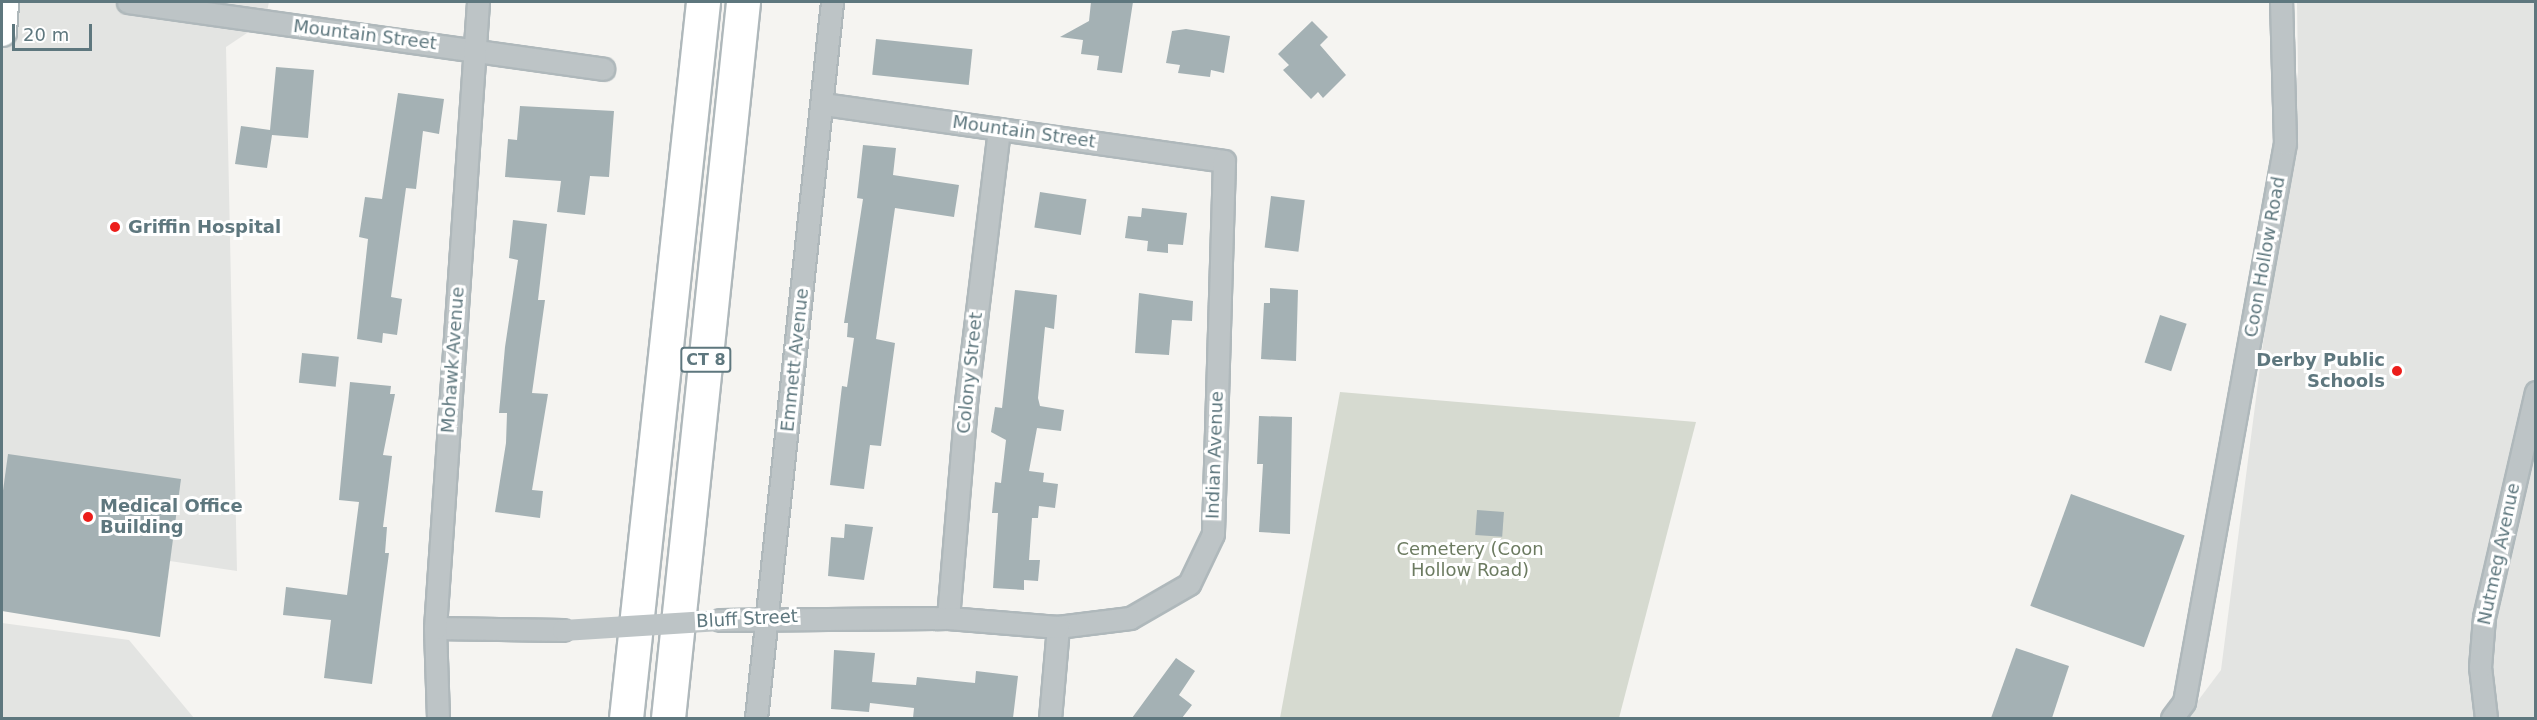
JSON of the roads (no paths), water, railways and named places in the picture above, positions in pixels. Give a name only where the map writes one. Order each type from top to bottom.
[{"type":"highway","name":"CT 8","points":[[626,718],[703,2]]},
{"type":"highway","name":"CT 8","points":[[668,718],[743,2]]},
{"type":"highway","points":[[604,718],[647,517]]},
{"type":"main road","points":[[2,32],[4,2]]},
{"type":"street","name":"Mountain Street","points":[[128,2],[603,69]]},
{"type":"street","name":"Mohawk Avenue","points":[[438,718],[435,628],[478,2]]},
{"type":"street","name":"Emmett Avenue","points":[[756,718],[824,104],[832,2]]},
{"type":"street","name":"Coon Hollow Road","points":[[2172,718],[2184,702],[2285,143],[2281,2]]},
{"type":"street","name":"Mountain Street","points":[[824,104],[1224,161]]},
{"type":"street","name":"Colony Street","points":[[948,618],[966,402],[999,129]]},
{"type":"street","name":"Indian Avenue","points":[[1058,627],[1130,618],[1189,584],[1213,534],[1224,161]]},
{"type":"street","name":"Nutmeg Avenue","points":[[2486,718],[2481,667],[2484,617],[2535,392]]},
{"type":"street","name":"Bluff Street","points":[[435,628],[563,630],[766,616],[948,618],[1058,627]]},
{"type":"street","points":[[1050,718],[1058,627]]},
{"type":"place","name":"Griffin Hospital","points":[[115,227]]},
{"type":"place","name":"Derby Public Schools","points":[[2397,371]]},
{"type":"place","name":"Medical Office Building","points":[[88,517]]},
{"type":"park label","name":"Cemetery (Coon Hollow Road)","points":[[1470,560]]}]
